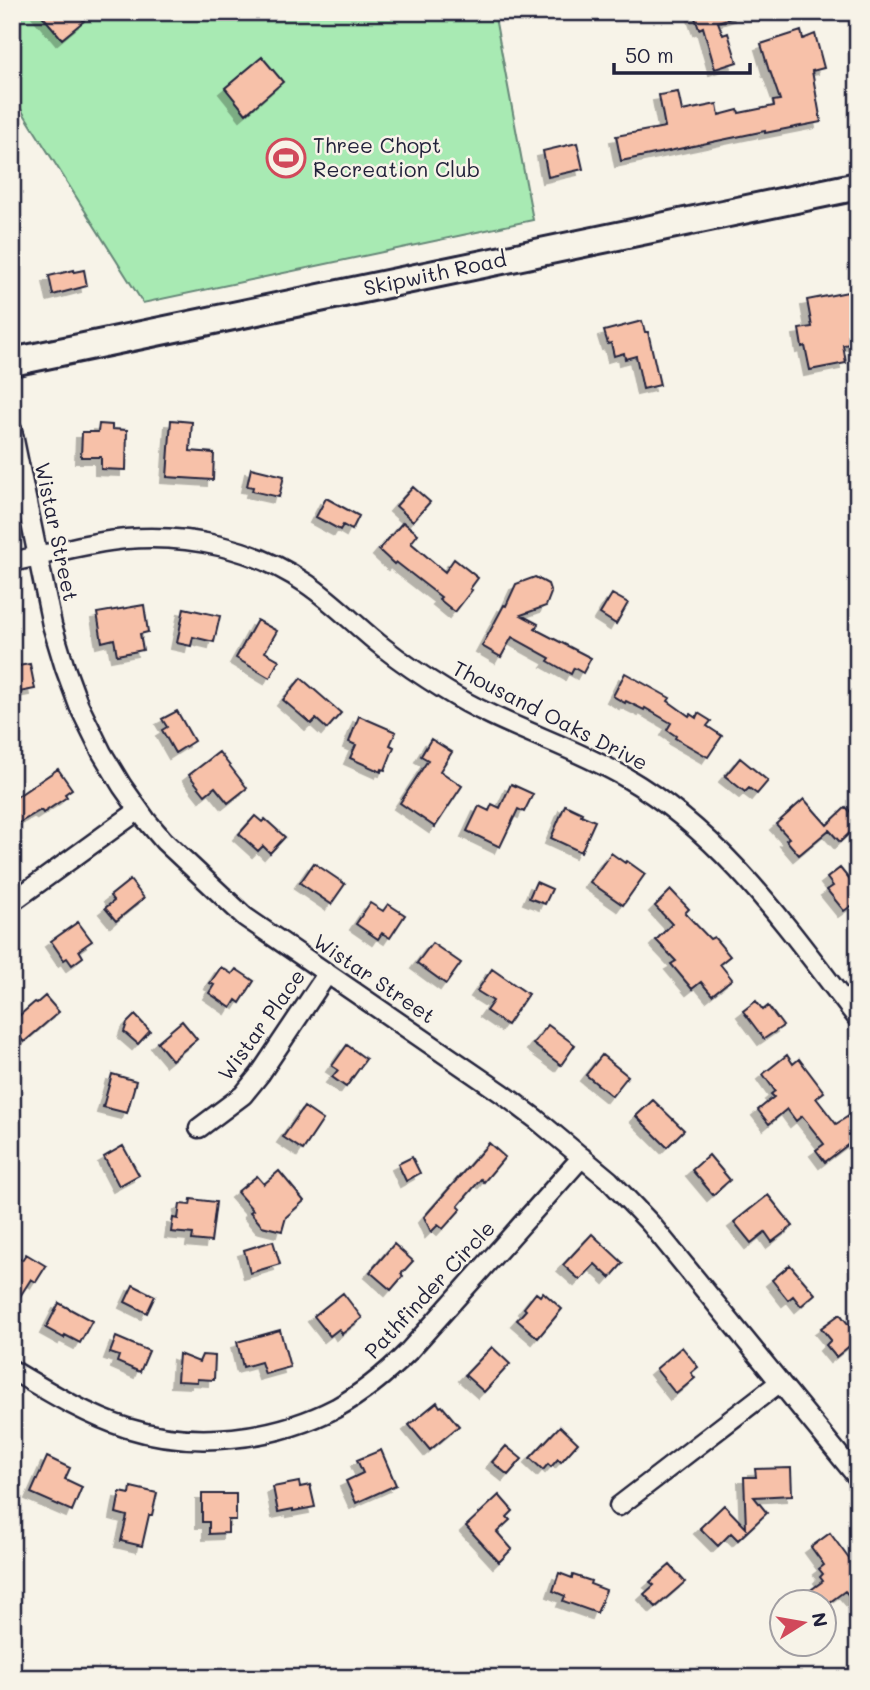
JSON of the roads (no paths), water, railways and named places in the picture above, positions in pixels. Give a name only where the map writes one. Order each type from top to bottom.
[{"type":"main road","name":"Skipwith Road","points":[[12,362],[858,186]]},
{"type":"street","name":"Wistar Street","points":[[12,430],[52,625],[79,706],[122,786],[164,841],[245,917],[503,1094],[536,1118],[608,1180],[650,1223],[858,1478]]},
{"type":"street","name":"Thousand Oaks Drive","points":[[38,556],[126,539],[176,538],[236,551],[281,569],[306,583],[384,648],[446,691],[493,716],[601,764],[674,811],[710,841],[754,886],[858,1019]]},
{"type":"street","points":[[12,562],[38,556]]},
{"type":"street","points":[[12,902],[139,810]]},
{"type":"street","name":"Wistar Place","points":[[200,1128],[243,1095],[327,974]]},
{"type":"street","name":"Pathfinder Circle","points":[[12,1370],[82,1409],[143,1432],[190,1439],[231,1438],[255,1435],[312,1419],[337,1407],[394,1366],[582,1157]]},
{"type":"street","points":[[619,1506],[780,1382]]},
{"type":"place","name":"Three Chopt Recreation Club","points":[[286,158]]}]
